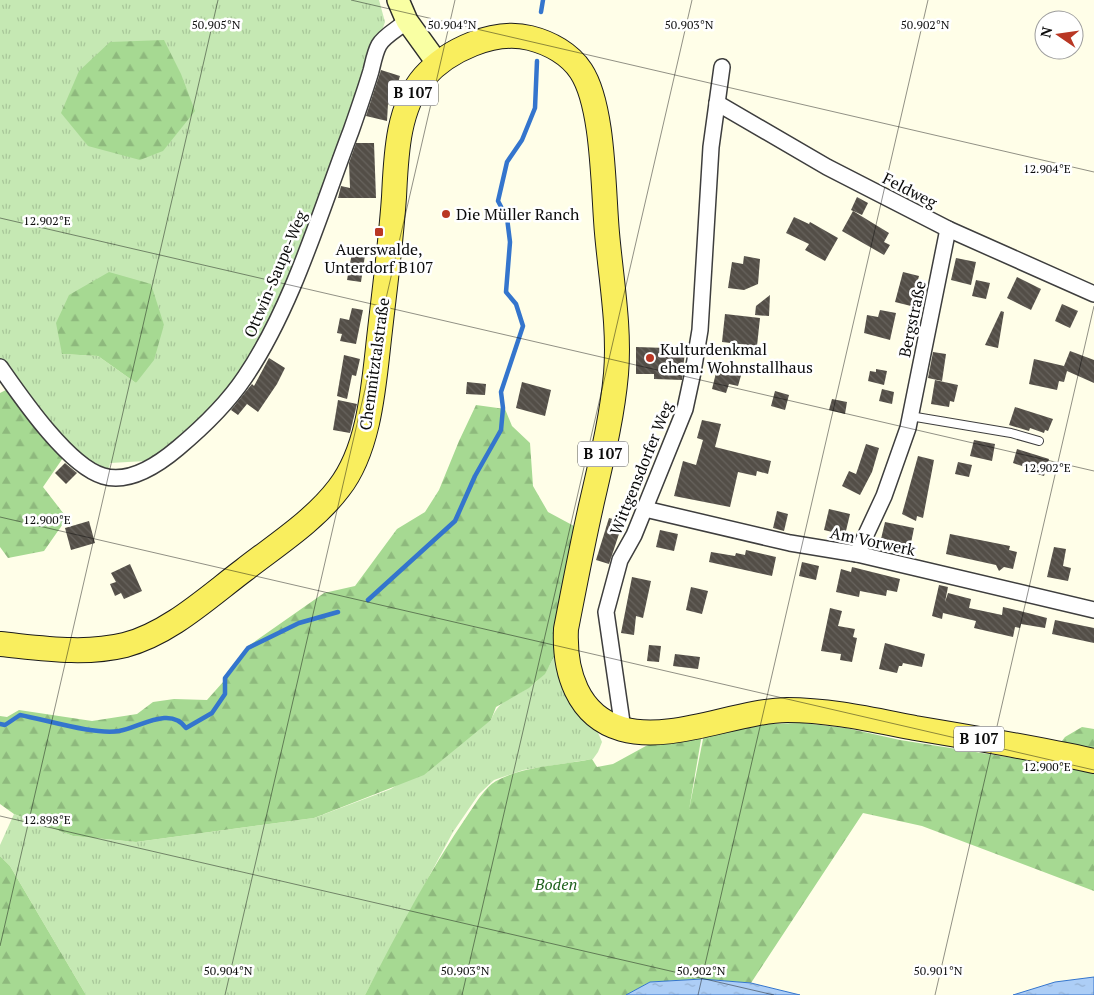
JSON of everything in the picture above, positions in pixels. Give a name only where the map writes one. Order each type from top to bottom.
[{"type":"main road","points":[[398,0],[407,21],[438,64]]},
{"type":"main road","name":"B 107","points":[[438,64],[451,54],[474,44],[508,36],[523,36],[545,43],[569,57],[581,71],[590,88],[598,136],[615,322],[616,373],[610,416],[566,629],[565,653],[568,671],[580,697],[600,717],[623,729],[653,732],[764,712],[786,710],[811,711],[1094,760]]},
{"type":"main road","name":"Chemnitztalstraße","points":[[0,644],[75,650],[118,646],[144,638],[160,630],[202,602],[307,521],[340,487],[359,450],[373,388],[384,298],[396,168],[403,123],[415,88],[438,64]]},
{"type":"street","name":"Ottwin-Saupe-Weg","points":[[0,368],[59,443],[82,464],[103,476],[122,476],[143,471],[162,461],[192,436],[234,391],[270,336],[288,295],[360,109],[379,45],[407,21]]},
{"type":"street","name":"Wittgensdorfer Weg","points":[[623,729],[606,612],[620,560],[645,510],[685,409],[693,372],[700,330],[711,147],[722,66]]},
{"type":"street","name":"Feldweg","points":[[717,103],[828,167],[948,229],[1094,294]]},
{"type":"street","name":"Bergstraße","points":[[857,554],[897,463],[910,416],[948,229]]},
{"type":"street","name":"Am Vorwerk","points":[[645,510],[790,543],[857,554],[1094,610]]},
{"type":"lane","points":[[910,416],[1039,440]]},
{"type":"green space","points":[[0,0],[379,0],[385,22],[325,191],[275,317],[242,375],[215,406],[166,449],[146,461],[110,463],[107,482],[0,378]],"holes":[[[164,325],[136,383],[98,356],[62,354]]]},
{"type":"green space","points":[[164,40],[181,74],[195,111],[163,151],[140,160],[88,146],[61,113],[79,71],[110,42]]},
{"type":"green space","points":[[109,272],[151,284],[164,325],[154,360],[136,383],[98,356],[62,354],[56,323],[69,295]]},
{"type":"green space","points":[[8,389],[65,455],[43,487],[67,518],[44,551],[8,558],[0,547],[0,393]]},
{"type":"green space","points":[[476,405],[505,409],[512,426],[530,443],[533,486],[548,512],[574,526],[557,619],[555,655],[545,674],[529,688],[496,707],[491,720],[424,775],[314,818],[136,842],[73,836],[14,814],[0,804],[0,716],[7,717],[19,710],[92,721],[137,714],[153,702],[174,699],[207,700],[231,673],[247,647],[324,593],[355,586],[397,529],[425,512],[439,490]]},
{"type":"green space","points":[[555,655],[559,675],[596,728],[602,742],[598,752],[593,759],[523,770],[494,780],[479,794],[453,832],[365,995],[86,995],[10,866],[0,856],[0,845],[14,814],[73,836],[136,842],[314,818],[391,789],[491,720],[501,704],[533,685],[540,678]]},
{"type":"green space","name":"Boden","points":[[803,723],[846,728],[900,740],[1045,763],[1065,737],[1082,727],[1094,729],[1094,891],[922,826],[863,813],[751,983],[702,979],[650,982],[626,995],[365,995],[401,925],[440,857],[481,796],[496,781],[530,769],[592,759],[597,767],[613,764],[655,741],[702,734],[689,810],[704,734],[758,724]]},
{"type":"green space","points":[[0,856],[10,866],[86,995],[0,995]]},
{"type":"water","points":[[1094,977],[1094,995],[1013,995],[1055,982]]},
{"type":"water","points":[[702,979],[751,983],[800,995],[626,995],[650,982]]},
{"type":"building","points":[[381,70],[400,76],[391,105],[388,104],[387,121],[366,116]]},
{"type":"building","points":[[356,143],[374,143],[376,198],[338,198],[341,186],[350,188],[349,163]]},
{"type":"building","points":[[857,197],[868,203],[862,215],[851,210]]},
{"type":"building","points":[[853,211],[889,233],[884,242],[890,245],[884,255],[842,231]]},
{"type":"building","points":[[794,217],[809,224],[810,222],[838,238],[825,261],[805,250],[809,244],[786,233]]},
{"type":"building","points":[[352,253],[365,255],[361,282],[347,280]]},
{"type":"building","points":[[744,256],[760,259],[758,284],[744,290],[728,288],[732,262],[743,264]]},
{"type":"building","points":[[956,258],[976,262],[971,285],[951,280]]},
{"type":"building","points":[[903,272],[919,276],[911,306],[895,302]]},
{"type":"building","points":[[1017,277],[1041,289],[1031,310],[1007,298]]},
{"type":"building","points":[[976,280],[990,283],[986,299],[972,296]]},
{"type":"building","points":[[770,295],[769,316],[755,315],[756,306]]},
{"type":"building","points":[[1062,304],[1078,311],[1070,328],[1055,321]]},
{"type":"building","points":[[352,308],[363,310],[356,344],[340,341],[342,334],[337,333],[340,318],[349,320]]},
{"type":"building","points":[[880,310],[896,313],[890,340],[864,333],[867,315],[878,317]]},
{"type":"building","points":[[1001,311],[1004,312],[998,348],[985,345]]},
{"type":"building","points":[[725,314],[760,318],[757,346],[722,342]]},
{"type":"building","points":[[636,347],[667,348],[667,351],[685,351],[682,380],[654,379],[654,374],[636,374]]},
{"type":"building","points":[[1070,351],[1094,360],[1094,383],[1067,371],[1064,382],[1059,381],[1057,390],[1029,384],[1034,359],[1064,366]]},
{"type":"building","points":[[933,352],[946,354],[942,381],[928,378]]},
{"type":"building","points":[[344,355],[360,359],[356,376],[352,375],[347,399],[337,396]]},
{"type":"building","points":[[269,358],[285,368],[277,384],[258,412],[247,404],[238,415],[231,410],[252,384],[254,386]]},
{"type":"building","points":[[718,365],[742,372],[738,386],[729,384],[726,393],[712,389]]},
{"type":"building","points":[[876,369],[887,371],[884,385],[868,381],[870,371],[876,372]]},
{"type":"building","points":[[935,380],[958,385],[954,402],[950,401],[949,407],[931,404]]},
{"type":"building","points":[[467,382],[486,384],[485,395],[466,394]]},
{"type":"building","points":[[522,382],[551,390],[545,416],[516,408]]},
{"type":"building","points":[[882,389],[894,392],[892,404],[879,401]]},
{"type":"building","points":[[775,391],[789,395],[785,410],[771,406]]},
{"type":"building","points":[[832,399],[847,402],[845,414],[829,410]]},
{"type":"building","points":[[338,400],[357,404],[350,433],[333,430]]},
{"type":"building","points":[[1015,407],[1053,419],[1048,431],[1045,430],[1044,433],[1030,428],[1029,431],[1009,425]]},
{"type":"building","points":[[702,420],[721,424],[715,447],[771,461],[768,474],[757,471],[756,476],[738,472],[730,507],[674,496],[683,461],[696,465],[703,440],[697,438]]},
{"type":"building","points":[[974,440],[995,444],[992,461],[970,456]]},
{"type":"building","points":[[866,444],[879,448],[872,472],[860,495],[842,486],[849,471],[856,474]]},
{"type":"building","points":[[1017,449],[1049,459],[1044,476],[1027,471],[1028,468],[1013,463]]},
{"type":"building","points":[[918,456],[934,460],[923,518],[917,516],[916,521],[902,514]]},
{"type":"building","points":[[958,462],[972,465],[969,477],[955,474]]},
{"type":"building","points":[[65,463],[77,473],[66,484],[55,473]]},
{"type":"building","points":[[829,509],[850,514],[845,535],[824,530]]},
{"type":"building","points":[[777,511],[788,514],[784,531],[773,528]]},
{"type":"building","points":[[609,518],[623,522],[609,564],[596,560]]},
{"type":"building","points":[[89,521],[95,543],[71,550],[65,528]]},
{"type":"building","points":[[885,522],[914,528],[910,548],[885,543],[885,540],[881,539]]},
{"type":"building","points":[[660,530],[678,534],[674,551],[656,547]]},
{"type":"building","points":[[950,534],[1010,546],[1009,550],[1017,552],[1013,569],[1004,567],[999,571],[996,565],[946,554]]},
{"type":"building","points":[[1054,547],[1066,549],[1063,566],[1071,568],[1068,581],[1047,577]]},
{"type":"building","points":[[746,550],[776,557],[772,576],[709,562],[711,552],[735,556],[736,553],[745,555]]},
{"type":"building","points":[[802,562],[819,566],[816,580],[799,576]]},
{"type":"building","points":[[130,564],[142,591],[124,599],[121,593],[115,596],[110,584],[116,582],[111,573]]},
{"type":"building","points":[[852,567],[900,579],[897,592],[887,590],[886,596],[860,591],[859,597],[836,592],[841,569],[851,572]]},
{"type":"building","points":[[632,577],[651,581],[643,618],[636,616],[634,635],[621,633]]},
{"type":"building","points":[[939,585],[948,587],[945,602],[948,593],[971,599],[969,608],[1002,615],[1003,607],[1024,612],[1047,618],[1045,628],[1021,624],[1020,628],[1015,627],[1013,637],[974,628],[976,621],[943,613],[942,619],[932,616]]},
{"type":"building","points":[[691,587],[708,591],[702,614],[686,610]]},
{"type":"building","points":[[830,608],[842,611],[838,626],[855,629],[853,637],[857,638],[852,662],[840,660],[841,654],[821,651]]},
{"type":"building","points":[[1055,620],[1094,628],[1094,643],[1052,634]]},
{"type":"building","points":[[885,643],[925,654],[922,667],[903,663],[902,666],[899,666],[897,673],[879,669]]},
{"type":"building","points":[[649,645],[661,646],[659,662],[647,661]]},
{"type":"building","points":[[675,654],[700,657],[698,669],[673,666]]},
{"type":"waterway","points":[[541,12],[543,0]]},
{"type":"waterway","points":[[368,600],[455,521],[475,476],[501,430],[503,408],[501,392],[523,326],[516,304],[506,292],[510,242],[507,218],[498,201],[507,162],[522,140],[535,108],[537,61]]},
{"type":"waterway","points":[[0,724],[5,725],[20,715],[84,729],[109,732],[127,729],[154,720],[172,718],[179,721],[186,728],[212,713],[225,694],[225,678],[248,648],[299,623],[338,612]]},
{"type":"place","name":"Die Müller Ranch","points":[[446,214]]},
{"type":"place","name":"Auerswalde, Unterdorf B107","points":[[379,232]]},
{"type":"place","name":"Kulturdenkmal ehem. Wohnstallhaus","points":[[650,358]]}]
